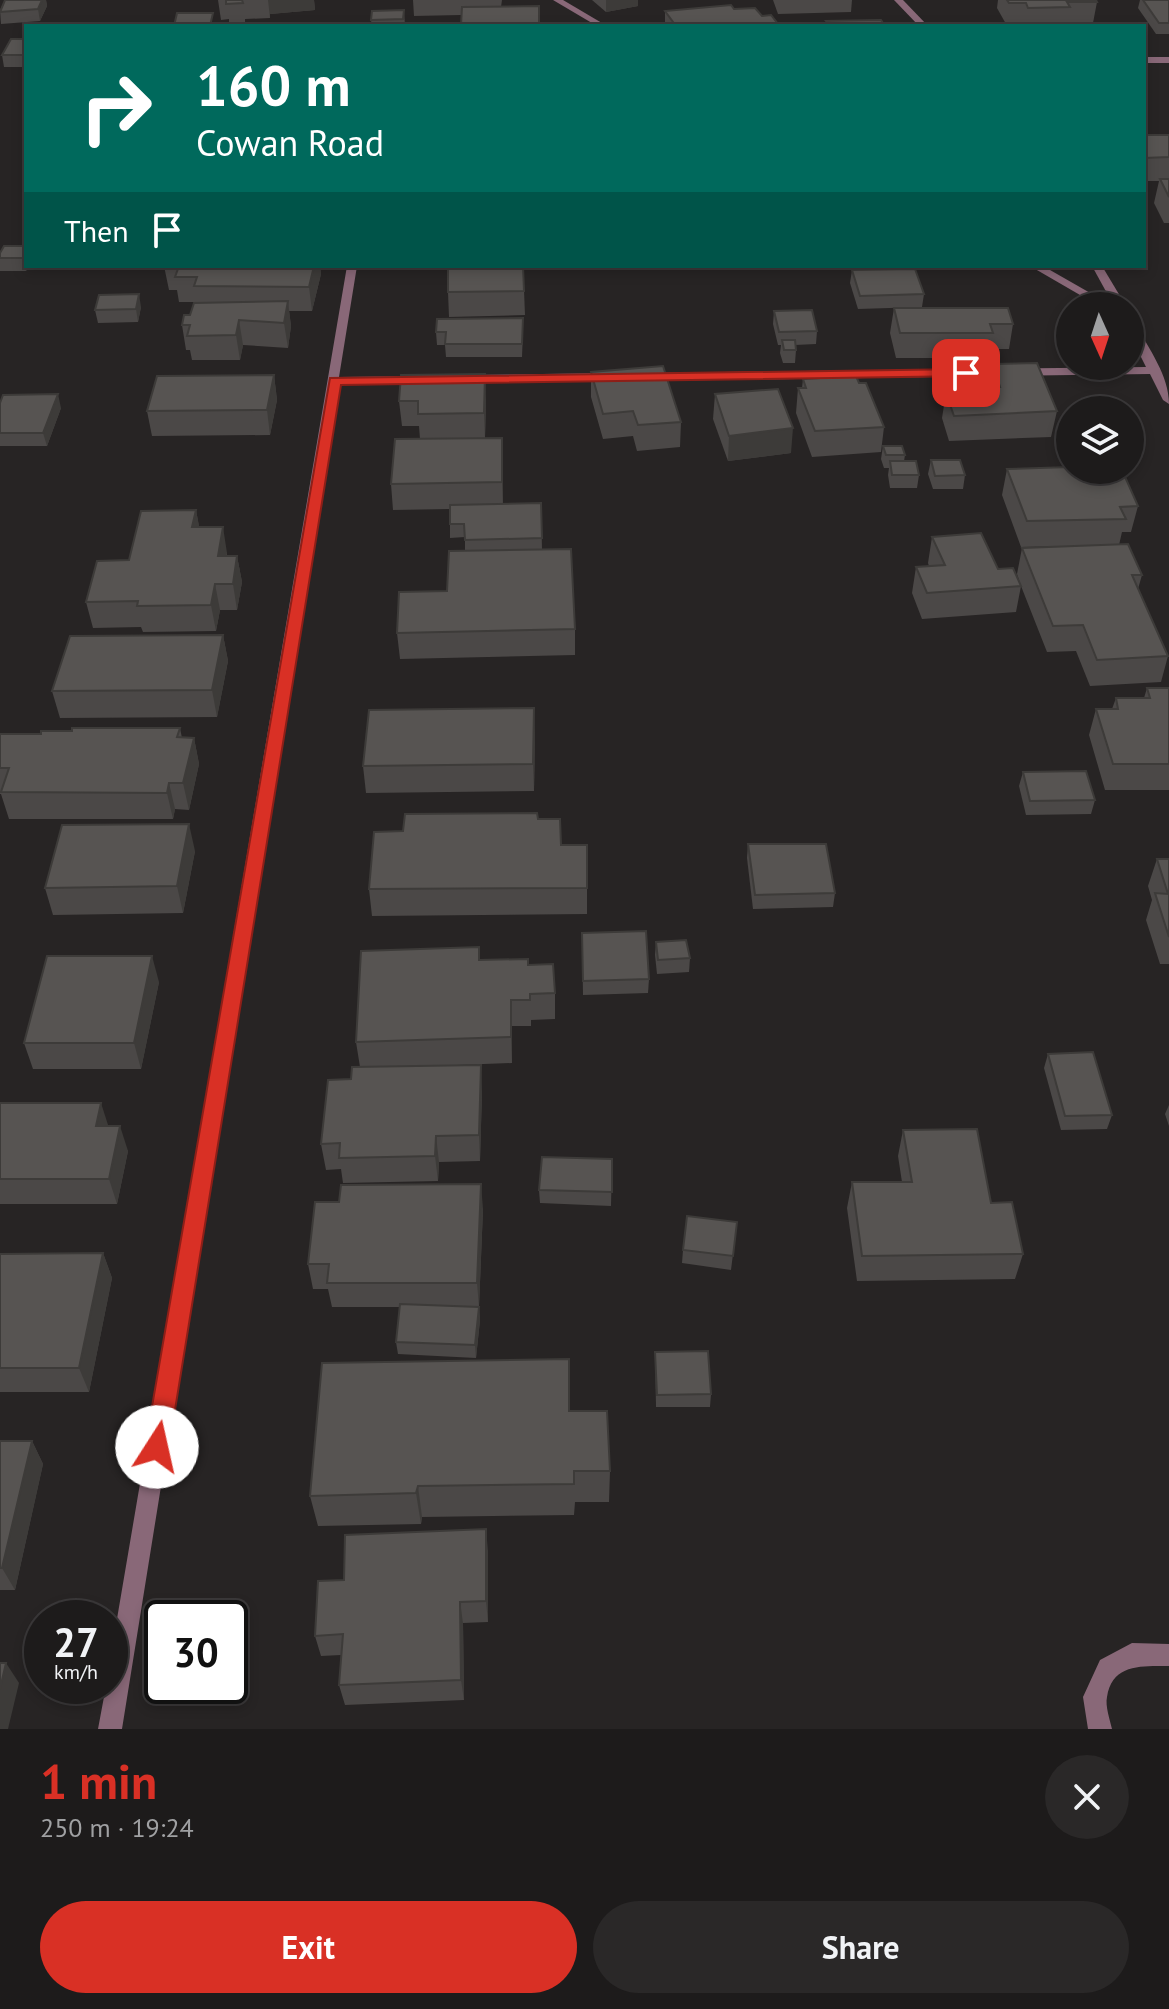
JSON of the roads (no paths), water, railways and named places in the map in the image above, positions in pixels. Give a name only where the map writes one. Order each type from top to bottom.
[{"type":"street","points":[[557,0],[599,24]]},
{"type":"street","points":[[898,0],[922,24]]},
{"type":"street","points":[[1146,60],[1169,60]]},
{"type":"street","points":[[110,1729],[352,268]]},
{"type":"street","points":[[1039,268],[1082,292]]},
{"type":"street","points":[[1098,268],[1112,292]]},
{"type":"street","points":[[1144,349],[1169,400]]},
{"type":"street","points":[[635,377],[1156,370]]},
{"type":"street","points":[[446,379],[619,377]]},
{"type":"street","points":[[335,381],[430,379]]},
{"type":"street","points":[[1100,1729],[1095,1697],[1108,1668],[1132,1654],[1169,1655]]}]
